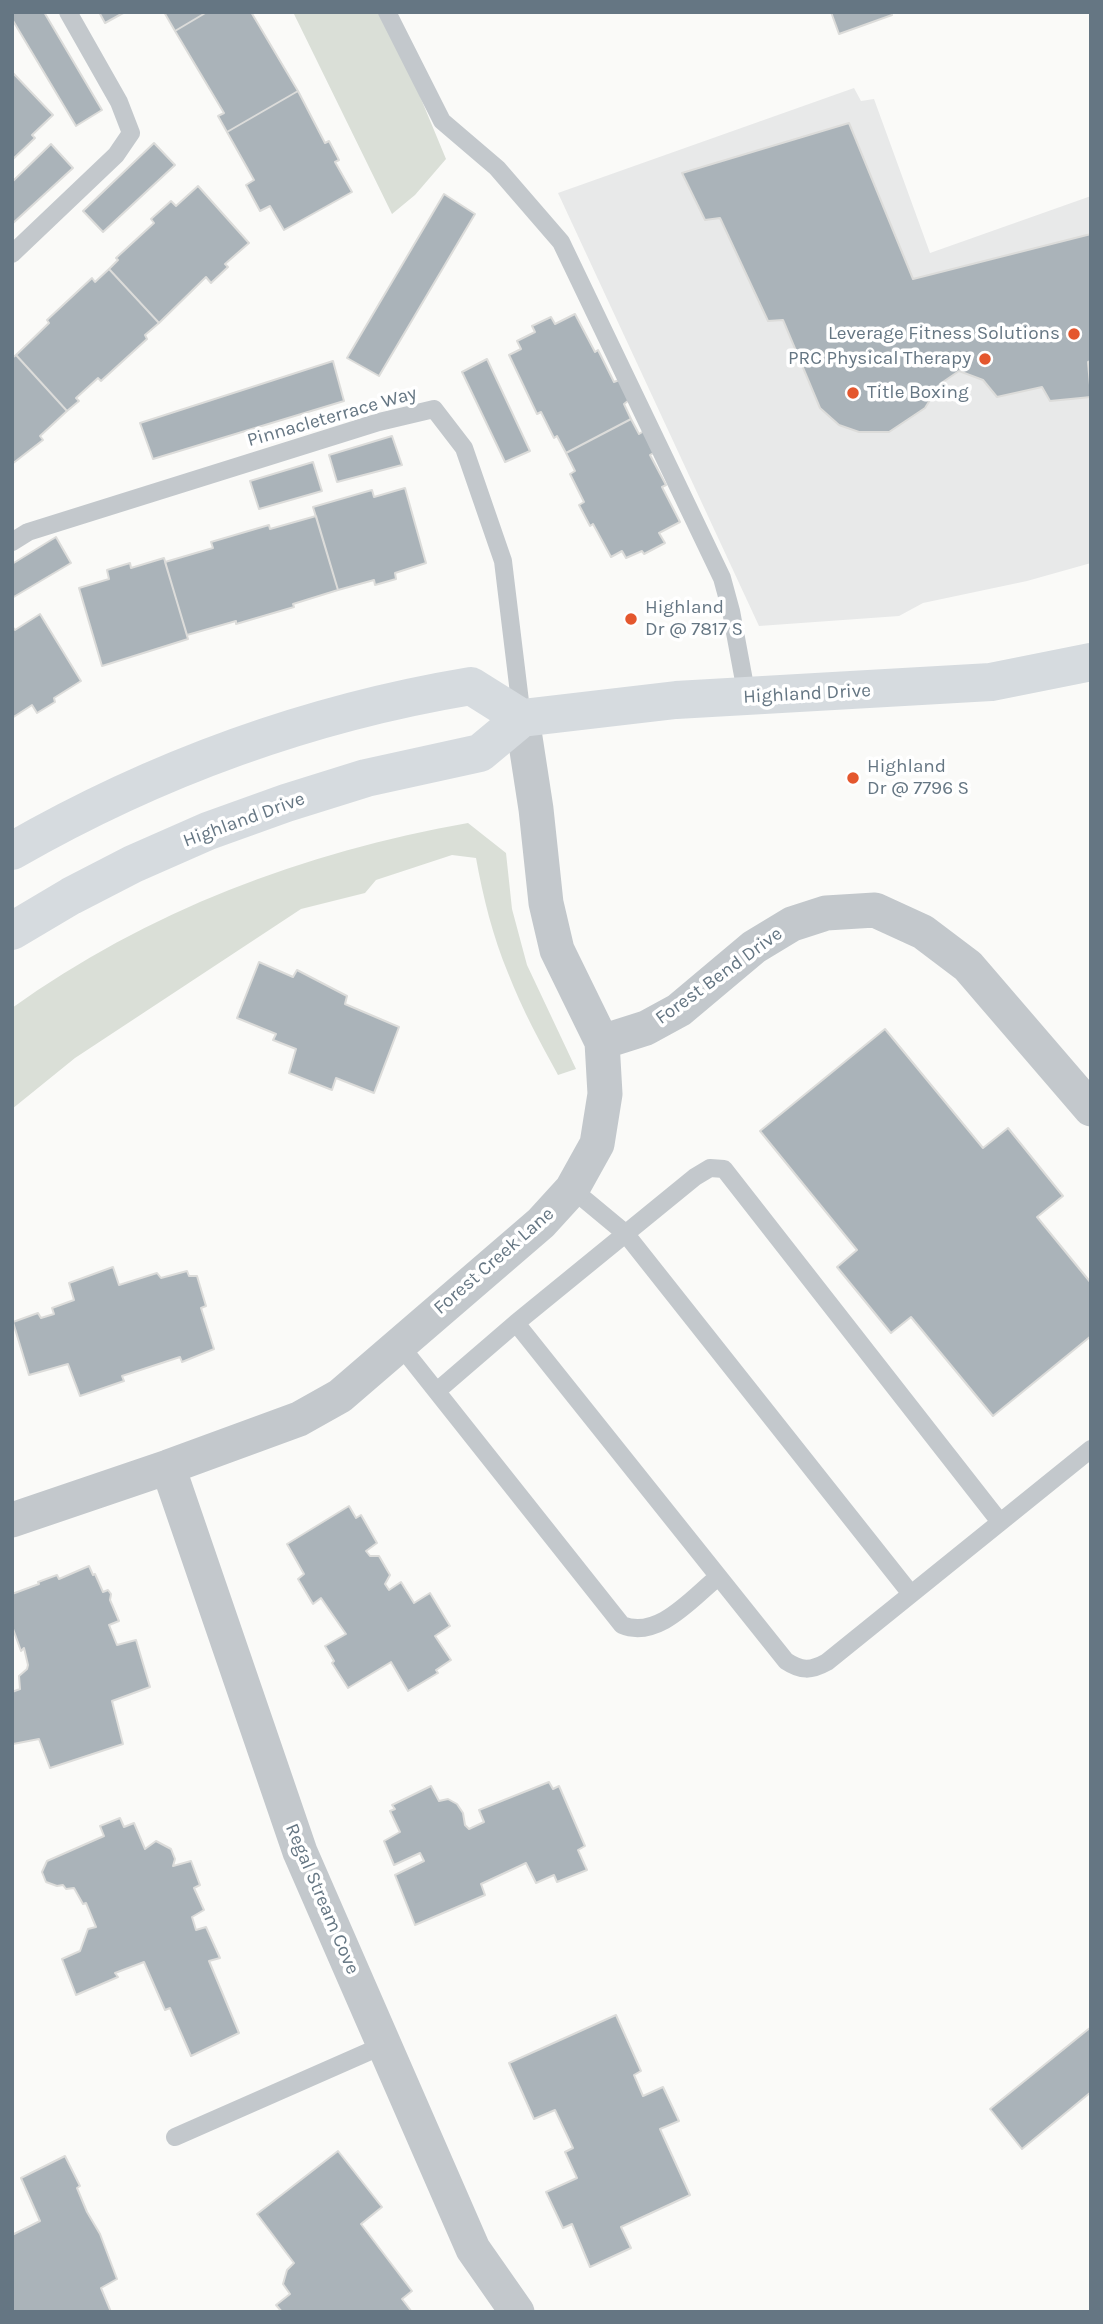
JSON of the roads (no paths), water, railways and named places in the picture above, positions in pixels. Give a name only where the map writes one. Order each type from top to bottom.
[{"type":"main road","name":"Highland Drive","points":[[12,931],[133,864],[208,831],[366,778],[480,753],[522,718],[676,700],[991,682],[1091,662]]},
{"type":"main road","points":[[12,851],[63,822],[149,781],[234,747],[318,720],[401,698],[471,686],[522,718]]},
{"type":"street","name":"Forest Creek Lane","points":[[12,1520],[169,1467],[299,1419],[340,1396],[541,1223],[572,1189],[597,1144],[605,1094],[602,1042],[557,950],[546,903],[536,809],[522,718]]},
{"type":"street","name":"Forest Bend Drive","points":[[602,1042],[646,1028],[679,1010],[754,947],[792,924],[826,913],[875,910],[923,932],[968,965],[1091,1109]]},
{"type":"street","name":"Regal Stream Cove","points":[[169,1467],[300,1852],[473,2249],[517,2312]]},
{"type":"lane","points":[[12,254],[116,155],[131,133],[119,102],[68,12]]},
{"type":"lane","points":[[387,12],[442,121],[497,168],[561,243],[722,578],[747,697]]},
{"type":"lane","name":"Pinnacleterrace Way","points":[[12,542],[28,532],[379,422],[434,409],[464,448],[503,561],[522,718]]},
{"type":"lane","points":[[437,1391],[695,1177],[710,1168],[724,1169],[1000,1522]]},
{"type":"lane","points":[[572,1189],[625,1233],[911,1594]]},
{"type":"lane","points":[[516,1323],[786,1661],[796,1668],[807,1670],[827,1662],[1091,1449]]},
{"type":"lane","points":[[399,1344],[622,1625],[635,1630],[649,1629],[661,1623],[718,1577]]},
{"type":"lane","points":[[174,2137],[384,2045]]},
{"type":"place","name":"Leverage Fitness Solutions","points":[[1074,334]]},
{"type":"place","name":"PRC Physical Therapy","points":[[985,359]]},
{"type":"place","name":"Title Boxing","points":[[853,393]]},
{"type":"place","name":"Highland Dr @ 7817 S","points":[[631,619]]},
{"type":"place","name":"Highland Dr @ 7796 S","points":[[853,778]]}]
